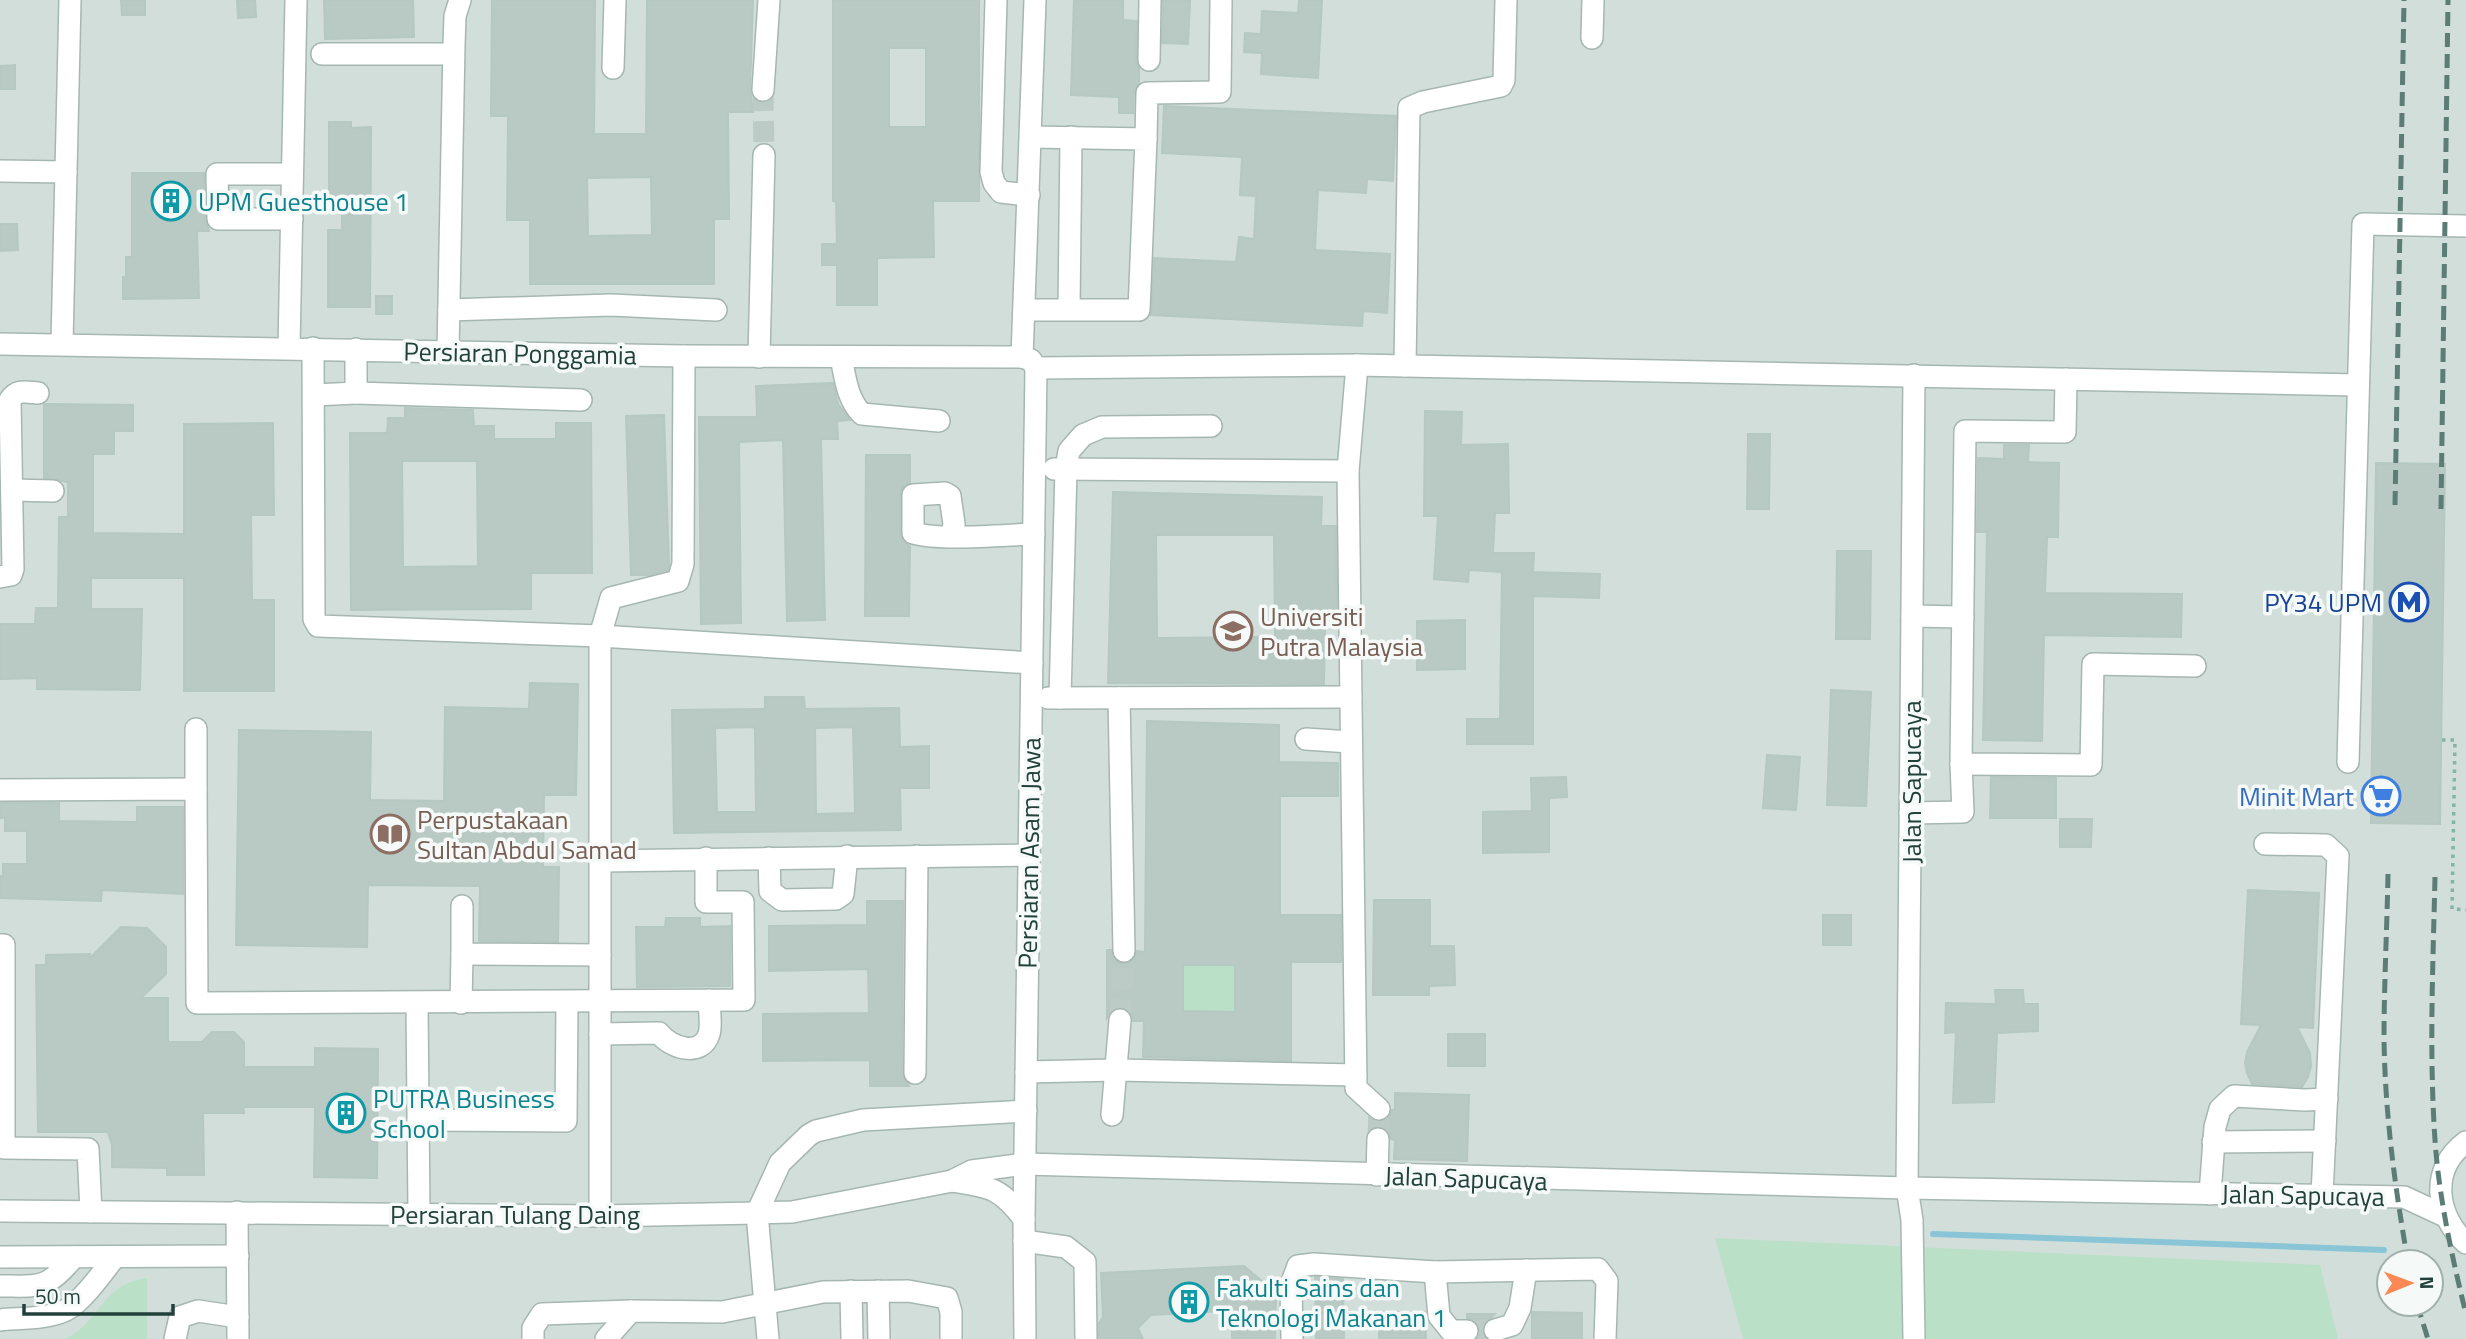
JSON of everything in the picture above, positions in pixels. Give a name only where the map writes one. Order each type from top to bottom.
[{"type":"street","points":[[62,343],[70,0]]},
{"type":"street","points":[[289,348],[296,0]]},
{"type":"street","points":[[448,352],[453,54],[455,16],[460,0]]},
{"type":"street","points":[[613,68],[615,0]]},
{"type":"street","points":[[763,90],[769,0]]},
{"type":"street","points":[[996,0],[992,172],[994,183],[1001,192],[1029,195]]},
{"type":"street","name":"Persiaran Asam Jawa","points":[[1025,1339],[1024,1219],[1035,469],[1024,310],[1035,0]]},
{"type":"street","points":[[1149,60],[1150,0]]},
{"type":"street","points":[[1024,310],[1139,310],[1147,93],[1220,92],[1221,0]]},
{"type":"street","points":[[1405,366],[1409,108],[1423,102],[1501,86],[1504,80],[1506,0]]},
{"type":"street","points":[[1592,0],[1592,38]]},
{"type":"street","points":[[323,54],[453,54]]},
{"type":"street","points":[[1031,137],[1146,139]]},
{"type":"street","points":[[1069,309],[1071,137]]},
{"type":"street","points":[[760,357],[764,155]]},
{"type":"street","points":[[0,171],[66,172]]},
{"type":"street","points":[[292,174],[217,174],[218,219],[292,219]]},
{"type":"street","points":[[2348,762],[2363,224],[2466,226]]},
{"type":"street","points":[[449,310],[611,305],[716,310]]},
{"type":"street","name":"Persiaran Ponggamia","points":[[0,344],[1357,365],[2358,385]]},
{"type":"street","points":[[313,348],[314,619],[318,626],[600,636],[1032,663]]},
{"type":"street","points":[[356,349],[356,393]]},
{"type":"street","points":[[600,1216],[600,636],[611,598],[678,581],[683,564],[684,356]]},
{"type":"street","points":[[841,357],[847,388],[855,407],[862,414],[939,421]]},
{"type":"street","points":[[1357,365],[1348,471],[1356,1088],[1379,1109]]},
{"type":"street","name":"Jalan Sapucaya","points":[[1908,1188],[1914,375]]},
{"type":"street","points":[[1910,813],[1963,812],[1961,764],[1965,431],[2065,432],[2066,379]]},
{"type":"street","points":[[0,578],[11,575],[13,569],[12,490],[5,400],[22,391],[38,393]]},
{"type":"street","points":[[314,395],[356,393],[581,400]]},
{"type":"street","points":[[1060,698],[1066,469],[1069,451],[1083,435],[1102,427],[1211,426]]},
{"type":"street","points":[[1035,469],[1348,471]]},
{"type":"street","points":[[12,490],[53,491]]},
{"type":"street","points":[[952,536],[1034,534]]},
{"type":"street","points":[[1912,617],[1963,617]]},
{"type":"street","points":[[1961,764],[2091,765],[2092,664],[2195,666]]},
{"type":"street","points":[[1031,697],[1351,697]]},
{"type":"street","points":[[1119,698],[1124,951]]},
{"type":"street","points":[[196,729],[197,1003],[744,1000],[743,902],[706,902],[706,858]]},
{"type":"street","points":[[1307,740],[1350,742]]},
{"type":"street","points":[[0,790],[196,789]]},
{"type":"street","points":[[2265,844],[2326,845],[2338,856],[2322,1195]]},
{"type":"street","points":[[600,861],[1029,855]]},
{"type":"street","points":[[769,858],[771,891],[782,900],[836,899],[843,894],[847,856]]},
{"type":"street","points":[[915,1073],[918,856]]},
{"type":"street","points":[[461,1003],[462,906]]},
{"type":"street","points":[[0,945],[4,945],[4,1148],[88,1149],[91,1212]]},
{"type":"street","points":[[461,954],[600,955]]},
{"type":"street","points":[[600,1034],[659,1033],[671,1046],[679,1049],[695,1047],[710,1033],[709,1000]]},
{"type":"street","points":[[418,1120],[566,1121],[567,1002]]},
{"type":"street","points":[[417,1003],[419,1214]]},
{"type":"street","points":[[1112,1115],[1121,1020]]},
{"type":"street","points":[[1026,1072],[1117,1070],[1356,1075]]},
{"type":"street","points":[[2210,1194],[2213,1142],[2220,1109],[2234,1096],[2328,1099]]},
{"type":"street","points":[[768,1339],[757,1213],[780,1163],[808,1135],[871,1119],[1026,1111]]},
{"type":"street","points":[[1377,1175],[1378,1139]]},
{"type":"street","points":[[2213,1142],[2325,1141]]},
{"type":"street","points":[[2466,1142],[2450,1160],[2442,1178],[2440,1198],[2454,1233],[2466,1243]]},
{"type":"street","name":"Jalan Sapucaya","points":[[1025,1164],[1908,1188],[2404,1197]]},
{"type":"street","name":"Persiaran Tulang Daing","points":[[0,1211],[600,1216],[792,1212],[952,1181],[972,1171],[1025,1164]]},
{"type":"street","points":[[2404,1197],[2442,1178]]},
{"type":"street","points":[[952,1181],[989,1187],[1005,1197],[1024,1219]]},
{"type":"street","points":[[1908,1188],[1912,1220],[1914,1339]]},
{"type":"street","points":[[2404,1197],[2445,1216]]},
{"type":"street","points":[[237,1212],[238,1339]]},
{"type":"street","points":[[1024,1241],[1066,1247],[1085,1262],[1086,1339]]},
{"type":"street","points":[[0,1257],[239,1256]]},
{"type":"street","points":[[0,1286],[43,1286],[58,1275],[74,1257]]},
{"type":"street","points":[[0,1320],[34,1317],[65,1310],[90,1288],[114,1258]]},
{"type":"street","points":[[1292,1339],[1291,1285],[1298,1266],[1314,1264],[1435,1272],[1598,1269],[1607,1281],[1605,1339]]},
{"type":"street","points":[[1495,1330],[1512,1325],[1520,1308],[1526,1270]]},
{"type":"street","points":[[1435,1272],[1439,1316],[1451,1331],[1467,1331]]},
{"type":"street","points":[[851,1291],[852,1339]]},
{"type":"street","points":[[878,1291],[879,1339]]},
{"type":"street","points":[[533,1339],[533,1328],[542,1314],[722,1312],[823,1292],[908,1291],[947,1298],[951,1312],[951,1339]]},
{"type":"street","points":[[175,1339],[180,1317],[198,1311],[238,1317]]},
{"type":"street","points":[[606,1339],[631,1311]]},
{"type":"path","points":[[2442,740],[2455,740],[2452,909],[2466,910]]},
{"type":"shaded area","name":"Universiti Putra Malaysia","points":[[0,0],[2466,0],[2466,1339],[0,1339]]},
{"type":"green space","points":[[1183,965],[1235,965],[1235,1012],[1183,1011]]},
{"type":"green space","points":[[1715,1238],[2320,1265],[2338,1339],[1743,1339]]},
{"type":"green space","points":[[147,1278],[147,1339],[65,1339],[86,1324],[119,1288]]},
{"type":"building","points":[[121,0],[145,0],[145,15],[122,15]]},
{"type":"building","points":[[237,0],[255,0],[256,17],[238,18]]},
{"type":"building","points":[[324,0],[413,0],[414,37],[325,39]]},
{"type":"building","points":[[492,0],[595,0],[594,134],[646,134],[647,0],[753,0],[750,89],[753,112],[728,112],[729,219],[714,219],[714,284],[530,284],[530,220],[507,220],[508,116],[491,116]],"holes":[[[651,177],[652,235],[588,236],[587,178]]]},
{"type":"building","points":[[833,0],[979,0],[979,201],[933,201],[934,257],[877,258],[877,305],[837,305],[837,265],[822,265],[822,244],[837,244],[836,201],[833,201]],"holes":[[[889,48],[926,48],[926,127],[889,127]]]},
{"type":"building","points":[[1074,0],[1123,0],[1123,20],[1137,21],[1136,60],[1139,83],[1134,92],[1133,113],[1119,113],[1119,97],[1071,95]]},
{"type":"building","points":[[1163,0],[1190,1],[1188,44],[1162,43]]},
{"type":"building","points":[[1299,0],[1322,0],[1318,78],[1261,74],[1262,53],[1244,52],[1245,33],[1261,34],[1262,11],[1298,13]]},
{"type":"building","points":[[15,65],[15,89],[0,89],[0,66]]},
{"type":"building","points":[[1164,106],[1396,116],[1393,181],[1367,179],[1366,193],[1318,190],[1315,250],[1390,254],[1387,313],[1363,311],[1362,326],[1151,315],[1154,258],[1236,262],[1239,237],[1254,239],[1256,196],[1240,195],[1242,157],[1162,153]]},
{"type":"building","points":[[329,122],[351,122],[351,128],[371,127],[370,307],[328,307],[328,230],[342,230],[342,199],[329,199]]},
{"type":"building","points":[[132,173],[204,173],[205,219],[209,231],[197,231],[199,298],[123,299],[126,257],[132,257]]},
{"type":"building","points":[[0,224],[17,224],[18,250],[0,251]]},
{"type":"building","points":[[376,296],[392,296],[392,314],[376,314]]},
{"type":"building","points":[[833,383],[838,404],[850,420],[837,421],[838,439],[821,439],[825,620],[787,621],[783,440],[739,442],[741,623],[701,624],[699,417],[757,417],[756,386]]},
{"type":"building","points":[[44,404],[133,405],[133,431],[114,431],[114,454],[93,454],[93,533],[184,534],[184,424],[273,423],[274,515],[251,515],[252,600],[274,600],[274,691],[184,691],[184,578],[91,578],[91,609],[142,609],[140,690],[37,689],[37,678],[0,679],[0,624],[35,624],[36,608],[58,608],[59,517],[68,517],[68,482],[44,478]]},
{"type":"building","points":[[405,408],[473,410],[474,426],[494,426],[494,439],[556,439],[556,423],[591,423],[592,573],[531,573],[531,609],[351,610],[350,433],[387,433],[388,418],[405,418]],"holes":[[[402,461],[477,461],[478,566],[403,567]]]},
{"type":"building","points":[[1425,411],[1462,412],[1461,445],[1508,444],[1509,513],[1495,513],[1493,553],[1534,553],[1533,572],[1600,574],[1599,598],[1533,596],[1533,744],[1467,744],[1467,719],[1500,719],[1502,572],[1469,570],[1468,582],[1434,579],[1438,516],[1424,516]]},
{"type":"building","points":[[664,415],[669,566],[668,570],[649,575],[631,575],[626,416]]},
{"type":"building","points":[[1748,434],[1770,434],[1769,509],[1747,509]]},
{"type":"building","points":[[2004,445],[2029,445],[2028,462],[2059,463],[2058,537],[2047,537],[2045,593],[2182,594],[2181,637],[2044,635],[2042,741],[1983,740],[1987,532],[1977,532],[1978,458],[2004,459]]},
{"type":"building","points":[[866,455],[910,455],[910,483],[902,488],[900,495],[900,534],[910,546],[909,616],[865,616]]},
{"type":"building","name":"PY34 UPM","points":[[2376,463],[2445,464],[2440,824],[2371,823]]},
{"type":"building","points":[[1113,492],[1322,497],[1321,526],[1336,526],[1337,620],[1325,619],[1324,684],[1108,683]],"holes":[[[1156,535],[1274,535],[1275,637],[1157,638]]]},
{"type":"building","points":[[1837,551],[1871,551],[1870,639],[1836,639]]},
{"type":"building","points":[[1465,620],[1465,669],[1417,670],[1417,621]]},
{"type":"building","name":"Perpustakaan Sultan Abdul Samad","points":[[530,683],[578,684],[576,795],[544,795],[543,867],[559,867],[558,942],[479,941],[480,886],[368,885],[367,947],[236,945],[239,730],[371,732],[370,800],[444,801],[445,707],[529,709]]},
{"type":"building","points":[[1831,690],[1871,692],[1866,806],[1827,805]]},
{"type":"building","points":[[765,697],[804,697],[805,709],[899,708],[900,747],[929,746],[929,788],[900,788],[901,830],[674,833],[672,710],[765,709]],"holes":[[[755,727],[756,812],[717,812],[715,728]],[[853,727],[855,813],[816,814],[815,728]]]},
{"type":"building","points":[[1147,721],[1279,725],[1279,762],[1338,763],[1338,796],[1280,796],[1280,915],[1341,915],[1341,962],[1291,962],[1291,1061],[1143,1057],[1144,1021],[1133,1021],[1132,1014],[1122,1007],[1114,1008],[1107,1018],[1107,950],[1111,950],[1112,957],[1117,962],[1124,964],[1131,962],[1137,951],[1145,952]],"holes":[[[1183,965],[1235,965],[1235,1012],[1183,1011]]]},
{"type":"building","points":[[1767,755],[1800,757],[1796,810],[1763,808]]},
{"type":"building","points":[[1566,777],[1567,797],[1549,798],[1549,852],[1483,853],[1483,812],[1532,811],[1531,778]]},
{"type":"building","points":[[1991,777],[2056,778],[2056,818],[1990,818]]},
{"type":"building","points":[[0,803],[59,803],[59,821],[137,822],[137,807],[183,807],[183,894],[102,890],[101,901],[0,898],[3,864],[27,864],[27,831],[5,831],[5,818],[0,818]]},
{"type":"building","points":[[2060,819],[2092,819],[2091,847],[2060,847]]},
{"type":"building","points":[[2248,890],[2319,893],[2313,1028],[2297,1027],[2310,1053],[2311,1066],[2302,1087],[2252,1084],[2247,1073],[2247,1052],[2261,1025],[2241,1024]]},
{"type":"building","points":[[1374,900],[1430,900],[1430,946],[1454,946],[1455,985],[1429,986],[1429,995],[1373,995]]},
{"type":"building","points":[[867,901],[903,901],[902,1073],[909,1086],[870,1086],[870,1060],[763,1061],[763,1014],[869,1013],[868,969],[769,971],[769,926],[867,925]]},
{"type":"building","points":[[1823,915],[1851,915],[1851,945],[1823,945]]},
{"type":"building","points":[[666,918],[700,918],[700,927],[730,926],[730,986],[637,987],[636,927],[665,927]]},
{"type":"building","points":[[121,927],[147,928],[166,947],[166,974],[141,998],[168,998],[168,1042],[202,1042],[212,1032],[234,1032],[244,1042],[244,1067],[315,1067],[315,1048],[378,1049],[377,1178],[314,1177],[315,1107],[243,1107],[244,1113],[203,1113],[204,1175],[167,1175],[167,1168],[112,1167],[112,1145],[108,1132],[38,1132],[36,965],[46,965],[46,955],[90,954],[90,958]]},
{"type":"building","points":[[1995,990],[2023,990],[2024,1004],[2038,1004],[2038,1031],[1997,1033],[1994,1102],[1953,1103],[1956,1032],[1945,1033],[1946,1003],[1996,1004]]},
{"type":"building","points":[[1448,1034],[1485,1034],[1485,1066],[1448,1066]]},
{"type":"building","points":[[1395,1093],[1469,1095],[1467,1161],[1394,1159],[1395,1140],[1379,1126],[1369,1130],[1369,1118],[1376,1122],[1389,1117],[1392,1110],[1395,1110]]},
{"type":"building","name":"Fakulti Sains dan Teknologi Makanan 1","points":[[1244,1266],[1276,1293],[1275,1339],[1232,1339],[1232,1321],[1222,1311],[1151,1315],[1138,1328],[1143,1339],[1099,1339],[1099,1323],[1103,1317],[1101,1273]]},
{"type":"building","points":[[1315,1277],[1343,1279],[1344,1339],[1316,1339]]},
{"type":"building","points":[[1379,1312],[1425,1312],[1426,1339],[1379,1339]]},
{"type":"building","points":[[1532,1312],[1582,1313],[1582,1339],[1532,1339]]},
{"type":"building","points":[[1467,1314],[1495,1314],[1482,1326],[1486,1339],[1477,1339],[1479,1325],[1467,1318]]},
{"type":"waterway","points":[[1933,1234],[2375,1250]]},
{"type":"tunnel","points":[[763,90],[764,155]]},
{"type":"tunnel","points":[[1120,1020],[1124,951]]},
{"type":"tunnel","points":[[1378,1139],[1379,1109]]},
{"type":"tunnel","points":[[1467,1331],[1495,1330]]},
{"type":"railway","points":[[2395,505],[2404,0]]},
{"type":"railway","points":[[2441,509],[2448,0]]},
{"type":"railway","points":[[2388,874],[2384,1018],[2386,1095],[2406,1248]]},
{"type":"railway","points":[[2435,877],[2432,1041],[2435,1140],[2447,1227],[2466,1314]]},
{"type":"railway","points":[[2421,1318],[2428,1339]]},
{"type":"place","name":"UPM Guesthouse 1","points":[[171,201]]},
{"type":"place","name":"PY34 UPM","points":[[2409,602]]},
{"type":"place","name":"Universiti Putra Malaysia","points":[[1233,631]]},
{"type":"place","name":"Minit Mart","points":[[2381,796]]},
{"type":"place","name":"Perpustakaan Sultan Abdul Samad","points":[[390,834]]},
{"type":"place","name":"PUTRA Business School","points":[[346,1113]]},
{"type":"place","name":"Fakulti Sains dan Teknologi Makanan 1","points":[[1189,1302]]}]
